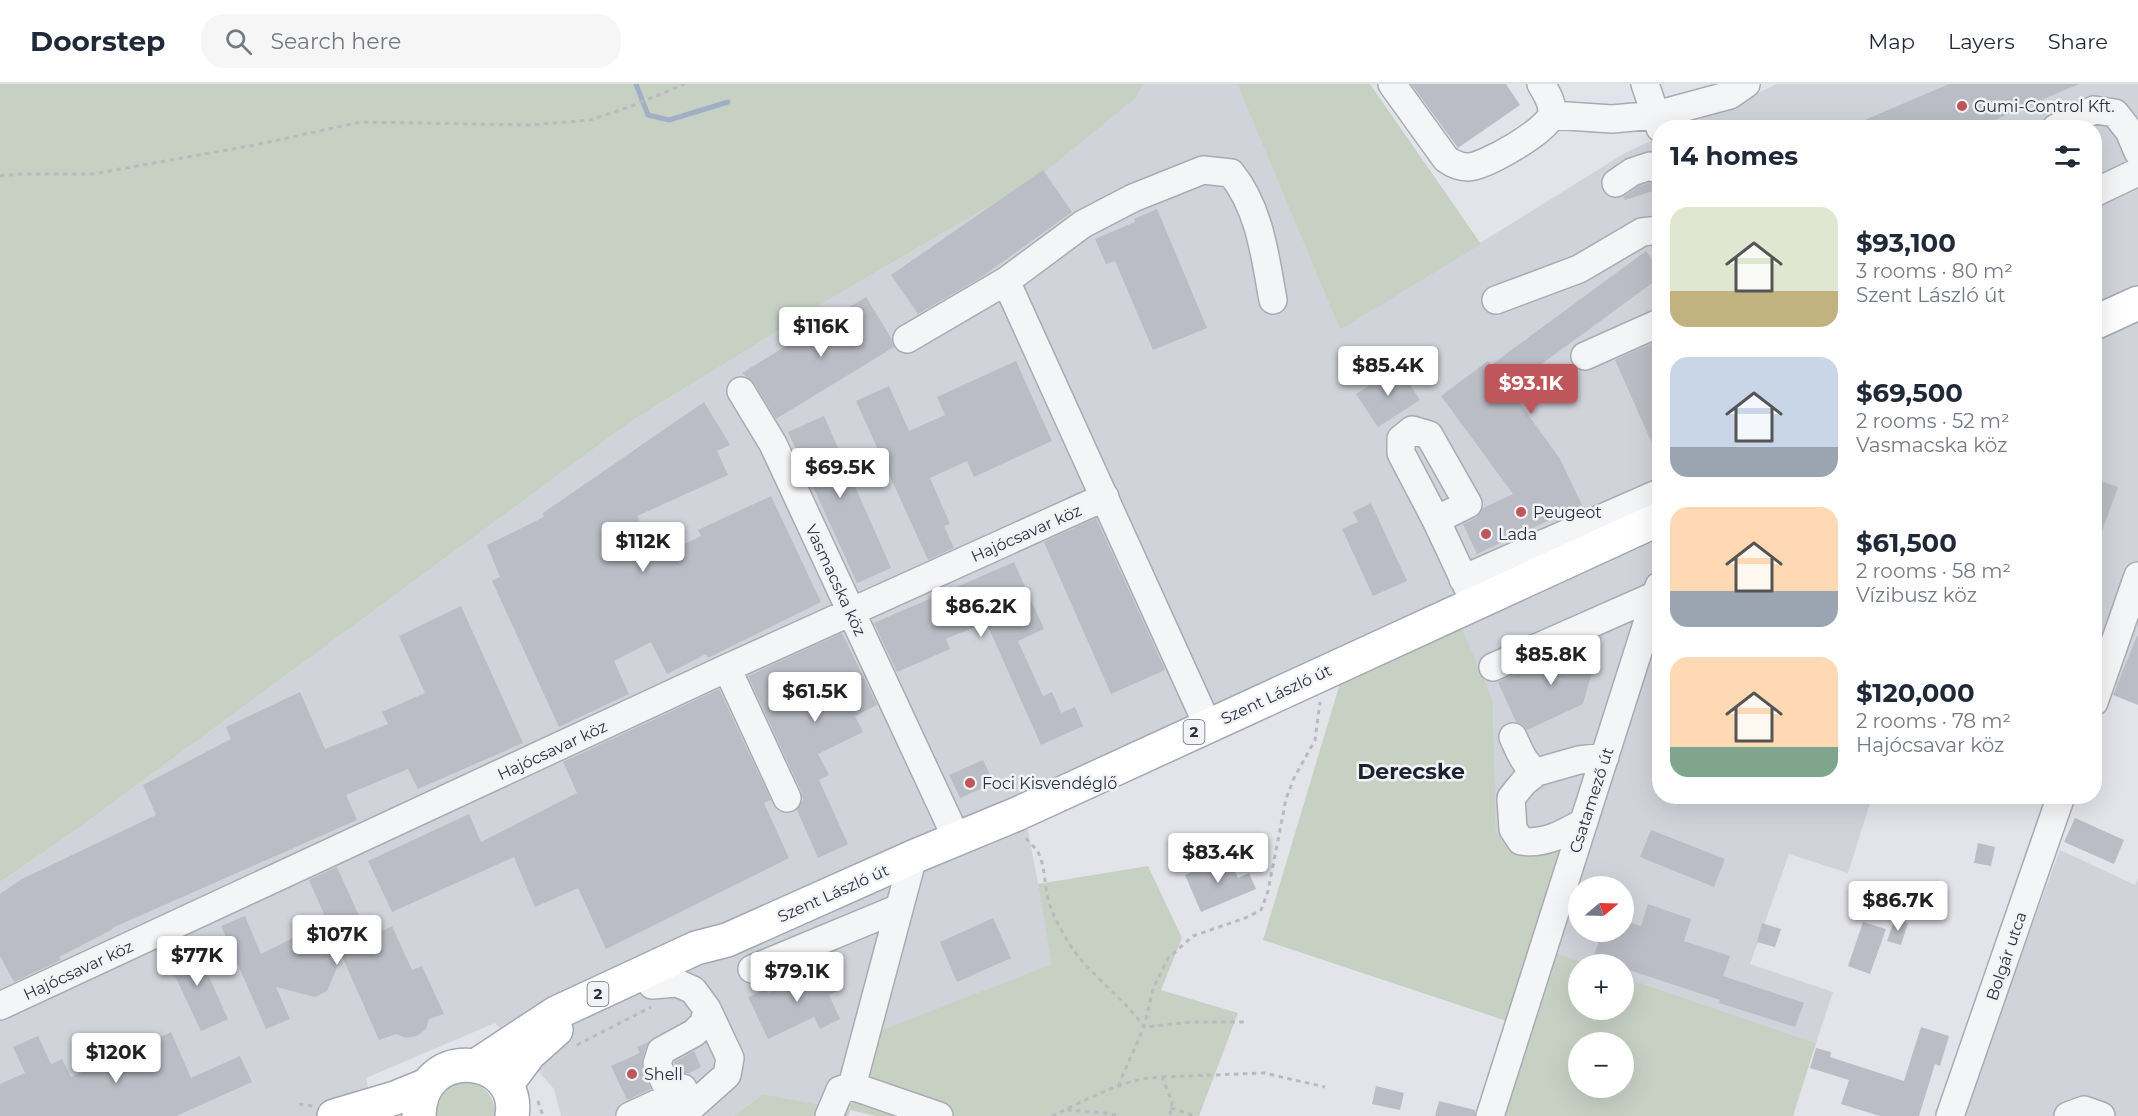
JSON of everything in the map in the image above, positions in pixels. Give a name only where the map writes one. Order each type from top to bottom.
[{"type":"main road","points":[[2102,320],[2138,303]]},
{"type":"main road","name":"Szent László út","points":[[727,940],[913,856],[1017,813],[1323,673],[1469,591],[1652,517]]},
{"type":"main road","name":"2","points":[[518,1101],[529,1054],[557,1029],[655,995],[727,940]]},
{"type":"main road","name":"2","points":[[334,1116],[412,1092],[423,1101],[436,1074],[449,1067],[463,1064],[477,1065],[556,1013],[696,948],[727,940]]},
{"type":"main road","points":[[477,1065],[493,1073],[518,1101]]},
{"type":"street","points":[[1392,84],[1446,159],[1456,165],[1468,167],[1488,162],[1546,125],[1552,115],[1551,104],[1541,84]]},
{"type":"street","points":[[1645,84],[1658,120]]},
{"type":"street","points":[[1661,120],[1730,95],[1746,84]]},
{"type":"street","points":[[2073,120],[2094,110],[2115,113],[2129,131],[2138,152]]},
{"type":"street","points":[[1552,115],[1652,121]]},
{"type":"street","points":[[1616,183],[1632,172],[1652,167]]},
{"type":"street","points":[[907,339],[1006,281],[1083,224],[1133,198],[1203,170],[1231,172],[1242,187],[1260,231],[1273,300]]},
{"type":"street","points":[[2102,189],[2138,172]]},
{"type":"street","points":[[1496,300],[1579,269],[1642,232],[1652,231]]},
{"type":"street","points":[[1006,281],[1208,726]]},
{"type":"street","points":[[1585,356],[1652,325]]},
{"type":"street","name":"Vasmacska köz","points":[[741,391],[773,444],[957,837]]},
{"type":"street","name":"Hajócsavar köz","points":[[0,1006],[727,668],[1105,497]]},
{"type":"street","points":[[1436,520],[1469,591]]},
{"type":"street","points":[[2102,679],[2138,576]]},
{"type":"street","points":[[1493,667],[1652,594]]},
{"type":"street","name":"Csatamező út","points":[[1490,1116],[1652,610]]},
{"type":"street","points":[[727,668],[787,798]]},
{"type":"street","points":[[1513,737],[1524,760],[1531,769],[1537,772]]},
{"type":"street","points":[[1584,822],[1533,843],[1521,841],[1513,829],[1511,798],[1524,782],[1537,772],[1579,759],[1605,757]]},
{"type":"street","name":"Bolgár utca","points":[[1950,1116],[2058,804]]},
{"type":"street","points":[[852,1086],[856,1026],[899,908],[913,856]]},
{"type":"street","points":[[752,969],[899,908]]},
{"type":"street","points":[[630,1116],[673,1110],[727,1075],[730,1058],[707,1009],[693,990],[677,983],[655,995]]},
{"type":"street","points":[[673,1110],[657,1064],[661,1051],[694,1033],[704,1023],[707,1009]]},
{"type":"street","points":[[829,1116],[840,1090],[852,1086],[939,1116]]},
{"type":"street","points":[[2068,1116],[2084,1110],[2101,1116]]},
{"type":"path","points":[[0,176],[92,174],[255,146],[361,122],[530,125],[590,120],[686,84]]},
{"type":"path","points":[[1118,1086],[1144,1027],[1153,989],[1168,958],[1193,936],[1245,918],[1262,909],[1268,891],[1286,799],[1294,778],[1315,740],[1323,673]]},
{"type":"path","points":[[1026,839],[1037,852],[1044,870],[1048,899],[1054,917],[1069,944],[1099,981],[1144,1027]]},
{"type":"path","points":[[574,1047],[648,1008],[655,995]]},
{"type":"path","points":[[1144,1027],[1192,1022],[1245,1022]]},
{"type":"path","points":[[1052,1116],[1118,1086],[1144,1077],[1263,1073],[1325,1087]]},
{"type":"path","points":[[1162,1077],[1172,1102],[1170,1116]]},
{"type":"path","points":[[518,1101],[538,1102],[543,1116]]},
{"type":"path","points":[[1171,1108],[1196,1116]]},
{"type":"path","points":[[1065,1110],[1118,1116]]},
{"type":"shaded area","points":[[1143,84],[1237,84],[1340,330],[1625,153],[1652,140],[1652,804],[1870,804],[1848,873],[1789,854],[1750,964],[1833,992],[1816,1043],[1634,981],[1634,954],[1568,954],[1568,958],[1551,952],[1521,851],[1496,832],[1493,702],[1361,645],[1021,793],[1053,964],[870,1035],[849,1110],[763,1094],[733,1116],[561,1116],[554,1089],[495,1023],[366,1078],[375,1116],[0,1116],[0,882],[73,832],[633,420],[825,302],[1039,177],[1136,98]]},
{"type":"shaded area","points":[[1777,84],[2138,84],[2138,695],[2102,679],[2102,120],[1698,120]]},
{"type":"shaded area","points":[[2060,850],[2135,885],[2138,879],[2138,1116],[1961,1116]]},
{"type":"green space","points":[[0,84],[1143,84],[1136,98],[1039,177],[825,302],[633,420],[73,832],[0,882]]},
{"type":"green space","points":[[1237,84],[1370,84],[1481,244],[1340,330]]},
{"type":"green space","points":[[1458,619],[1493,702],[1496,832],[1521,851],[1588,835],[1575,876],[1568,876],[1568,900],[1552,952],[1568,957],[1568,1020],[1634,1020],[1634,981],[1816,1043],[1793,1116],[1501,1116],[1525,1027],[1263,940],[1340,683]]},
{"type":"green space","points":[[1148,866],[1182,938],[1161,990],[1238,1013],[1199,1116],[876,1116],[850,1110],[848,1116],[733,1116],[763,1094],[849,1110],[869,1035],[1052,964],[1038,884]]},
{"type":"green space","points":[[465,1081],[478,1085],[488,1092],[496,1116],[436,1116],[436,1109],[443,1092],[452,1085]]},
{"type":"building","points":[[1411,84],[1506,84],[1520,105],[1458,148]]},
{"type":"building","name":"Gumi-Control Kft.","points":[[1949,84],[2079,84],[1995,120],[1865,120]]},
{"type":"building","points":[[1043,170],[1072,212],[980,278],[918,314],[891,275]]},
{"type":"building","points":[[1652,184],[1652,191],[1625,200],[1623,197],[1639,186]]},
{"type":"building","points":[[1157,209],[1207,328],[1153,350],[1115,261],[1106,264],[1095,239],[1135,222],[1134,219]]},
{"type":"building","points":[[1646,251],[1652,259],[1652,283],[1509,388],[1560,459],[1582,505],[1477,554],[1463,524],[1476,518],[1483,508],[1513,494],[1441,396],[1488,361],[1491,365]]},
{"type":"building","points":[[866,297],[894,347],[776,419],[754,383],[742,373]]},
{"type":"building","points":[[1652,343],[1652,443],[1615,360]]},
{"type":"building","points":[[1016,361],[1052,441],[974,477],[967,461],[930,478],[950,524],[944,526],[954,548],[928,560],[856,401],[889,386],[909,431],[945,415],[937,397]]},
{"type":"building","points":[[1398,367],[1420,400],[1378,427],[1356,394]]},
{"type":"building","points":[[704,402],[730,445],[717,451],[728,475],[637,516],[657,557],[701,536],[698,530],[771,496],[821,602],[708,658],[706,654],[667,674],[651,642],[614,661],[629,694],[559,727],[492,581],[500,577],[487,545],[544,517],[543,513]]},
{"type":"building","points":[[824,416],[891,568],[857,583],[788,432]]},
{"type":"building","points":[[2102,482],[2118,487],[2102,531]]},
{"type":"building","points":[[1371,503],[1407,581],[1373,596],[1342,529],[1358,522],[1353,512]]},
{"type":"building","points":[[1096,518],[1165,670],[1111,694],[1044,542]]},
{"type":"building","points":[[1014,562],[1044,629],[1018,641],[1043,696],[1052,692],[1061,713],[1075,707],[1083,726],[1041,745],[986,622],[946,639],[950,649],[897,672],[874,623]]},
{"type":"building","points":[[461,606],[523,743],[418,789],[408,769],[346,795],[357,820],[112,928],[59,957],[61,960],[14,982],[0,956],[0,894],[22,879],[156,815],[143,785],[231,739],[226,727],[300,692],[325,749],[388,724],[382,712],[425,693],[399,636]]},
{"type":"building","points":[[842,633],[877,705],[855,716],[863,732],[818,754],[829,775],[819,780],[848,844],[818,858],[797,810],[803,800],[801,791],[748,676]]},
{"type":"building","points":[[1602,636],[1583,704],[1527,730],[1516,722],[1498,682]]},
{"type":"building","points":[[2138,636],[2138,705],[2113,695]]},
{"type":"building","points":[[719,689],[771,800],[764,803],[789,858],[606,949],[578,888],[535,907],[514,857],[392,912],[368,861],[469,814],[481,842],[577,793],[563,762]]},
{"type":"building","points":[[983,760],[994,783],[960,798],[949,775]]},
{"type":"building","points":[[2075,818],[2124,840],[2114,864],[2064,842]]},
{"type":"building","points":[[1651,830],[1725,859],[1714,887],[1640,857]]},
{"type":"building","points":[[1978,843],[1995,847],[1991,866],[1974,863]]},
{"type":"building","points":[[1228,856],[1238,878],[1249,873],[1256,889],[1201,912],[1185,875]]},
{"type":"building","points":[[337,867],[369,938],[392,926],[412,970],[422,966],[444,1014],[429,1019],[426,1029],[417,1036],[406,1038],[396,1034],[379,1040],[342,956],[327,991],[315,997],[276,987],[290,1019],[266,1029],[221,926],[245,916],[261,954],[327,921],[309,880]]},
{"type":"building","points":[[1648,904],[1691,919],[1684,941],[1730,956],[1723,976],[1804,1003],[1795,1027],[1719,1003],[1720,1000],[1634,972],[1634,954],[1594,954],[1599,942],[1634,942],[1634,924],[1641,926]]},
{"type":"building","points":[[993,918],[1011,958],[957,982],[940,942]]},
{"type":"building","points":[[1895,918],[1908,923],[1901,945],[1887,941]]},
{"type":"building","points":[[1863,922],[1886,929],[1870,974],[1848,966]]},
{"type":"building","points":[[1762,923],[1781,929],[1775,947],[1757,942]]},
{"type":"building","points":[[194,944],[228,1019],[201,1031],[166,957]]},
{"type":"building","points":[[827,964],[839,990],[829,995],[840,1019],[820,1029],[814,1017],[768,1039],[748,997],[766,989],[768,993]]},
{"type":"building","points":[[1921,1027],[1949,1036],[1940,1066],[1935,1064],[1919,1116],[1880,1116],[1841,1104],[1849,1080],[1810,1068],[1816,1048],[1831,1052],[1830,1057],[1904,1081]]},
{"type":"building","points":[[171,1032],[191,1078],[240,1056],[252,1082],[176,1116],[0,1116],[0,1084],[25,1073],[13,1047],[38,1036],[51,1064],[62,1059],[71,1077]]},
{"type":"building","name":"Shell","points":[[651,1041],[646,1046],[642,1070],[651,1089],[627,1100],[611,1066],[640,1053],[637,1047]]},
{"type":"building","points":[[694,1051],[701,1067],[689,1073],[678,1073],[674,1062]]},
{"type":"building","points":[[1376,1086],[1404,1093],[1400,1110],[1372,1104]]},
{"type":"building","points":[[1439,1101],[1475,1110],[1475,1116],[1435,1116]]},
{"type":"waterway","points":[[636,84],[648,115],[669,120],[728,102]]},
{"type":"place","name":"Gumi-Control Kft.","points":[[1962,106]]},
{"type":"place","name":"Peugeot","points":[[1521,512]]},
{"type":"place","name":"Lada","points":[[1486,534]]},
{"type":"place","name":"Foci Kisvendéglő","points":[[970,783]]},
{"type":"place","name":"Shell","points":[[632,1074]]},
{"type":"district","name":"Derecske","points":[[1411,771]]}]
